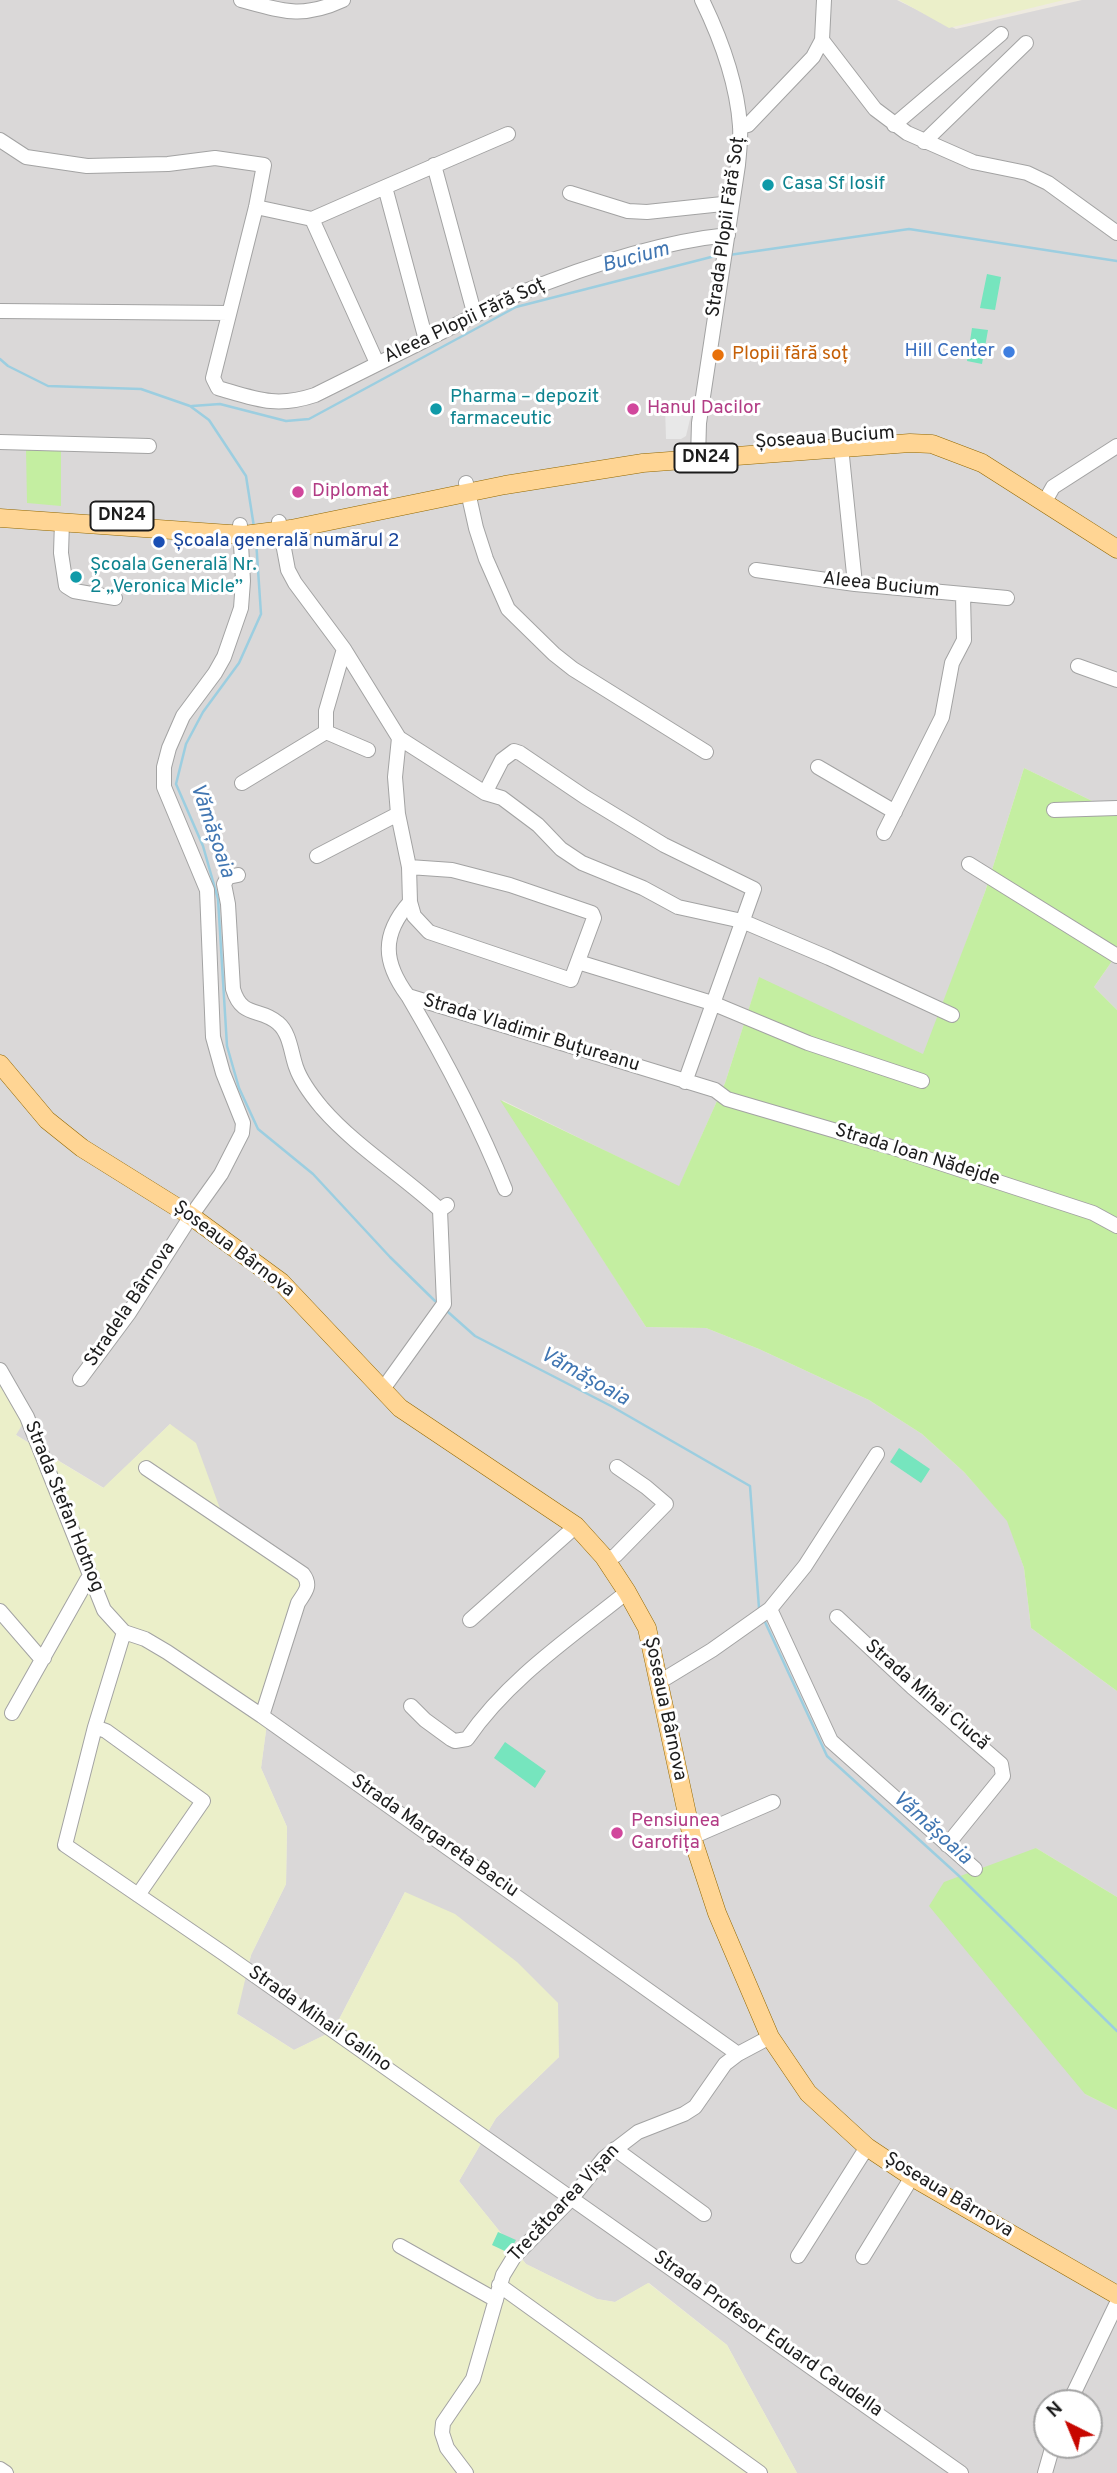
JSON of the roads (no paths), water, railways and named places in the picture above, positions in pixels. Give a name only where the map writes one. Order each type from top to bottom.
[{"type":"main road","name":"Șoseaua Bucium","points":[[0,518],[242,530],[276,527],[586,461],[663,450],[697,453],[841,442],[908,433],[947,438],[990,456],[1117,549]]},
{"type":"main road","name":"Șoseaua Bucium","points":[[1047,498],[1117,537]]},
{"type":"main road","name":"Șoseaua Bucium","points":[[0,508],[242,530]]},
{"type":"main road","name":"Șoseaua Bârnova","points":[[0,1064],[47,1120],[82,1148],[191,1216],[292,1292],[400,1408],[576,1526],[606,1561],[627,1592],[646,1628],[692,1838],[717,1913],[770,2036],[808,2093],[867,2147],[912,2177],[1117,2295]]},
{"type":"street","points":[[241,0],[286,13],[322,8],[343,0]]},
{"type":"street","name":"Strada Plopii Fără Soț","points":[[697,453],[740,127],[731,74],[714,24],[702,0]]},
{"type":"street","points":[[740,127],[748,125],[813,57],[822,40],[824,0]]},
{"type":"street","points":[[894,125],[1001,34]]},
{"type":"street","points":[[822,40],[870,102],[894,125],[924,142],[973,162],[1027,173],[1048,183],[1117,233]]},
{"type":"street","points":[[924,142],[1026,43]]},
{"type":"street","points":[[256,207],[312,219],[508,134]]},
{"type":"street","points":[[0,140],[26,157],[86,166],[168,164],[215,158],[264,165],[229,313],[0,311]]},
{"type":"street","points":[[434,165],[475,316]]},
{"type":"street","points":[[385,187],[426,340]]},
{"type":"street","points":[[570,193],[628,211],[647,212],[732,203]]},
{"type":"street","points":[[312,219],[377,363]]},
{"type":"street","name":"Aleea Plopii Fără Soț","points":[[229,313],[213,378],[218,387],[274,402],[293,402],[315,395],[546,283],[648,250],[697,238],[726,248]]},
{"type":"street","points":[[0,442],[149,446]]},
{"type":"street","points":[[841,442],[855,584]]},
{"type":"street","points":[[1047,498],[1053,487],[1117,446]]},
{"type":"street","points":[[467,488],[475,528],[508,609],[573,669],[706,752]]},
{"type":"street","points":[[62,522],[61,553],[66,586],[74,591],[115,597]]},
{"type":"street","points":[[276,527],[288,570],[344,649],[399,738],[485,793],[502,798],[520,810],[561,849],[582,863],[643,888],[678,907],[742,921],[829,958],[951,1016]]},
{"type":"street","name":"Stradela Bârnova","points":[[80,1379],[129,1313],[234,1150],[243,1123],[223,1073],[213,1037],[207,890],[164,787],[164,767],[183,716],[224,657],[241,608],[242,530]]},
{"type":"street","name":"Aleea Bucium","points":[[756,570],[855,584],[1007,598]]},
{"type":"street","points":[[884,834],[942,717],[952,663],[964,640],[963,595]]},
{"type":"street","points":[[327,732],[326,711],[344,649]]},
{"type":"street","points":[[1078,666],[1117,680]]},
{"type":"street","points":[[327,732],[368,750]]},
{"type":"street","points":[[243,783],[327,732]]},
{"type":"street","points":[[399,738],[395,777],[398,814],[409,867],[410,902],[414,916],[429,932],[572,980],[593,923],[594,918],[587,910],[453,870],[409,867]]},
{"type":"street","points":[[485,793],[502,760],[514,751],[520,752],[585,797],[664,845],[754,889],[685,1082]]},
{"type":"street","points":[[818,767],[895,812]]},
{"type":"street","points":[[1054,810],[1117,807]]},
{"type":"street","points":[[317,856],[398,814]]},
{"type":"street","points":[[969,864],[1117,956]]},
{"type":"street","points":[[238,875],[228,877],[224,884],[235,998],[244,1009],[279,1024],[287,1036],[303,1083],[323,1109],[368,1150],[444,1208],[444,1304],[388,1382],[380,1389]]},
{"type":"street","name":"Strada Vladimir Buțureanu","points":[[410,902],[392,928],[388,955],[398,982],[408,996],[715,1090]]},
{"type":"street","points":[[578,962],[712,1003],[808,1043],[922,1081]]},
{"type":"street","points":[[408,996],[483,1134],[505,1189]]},
{"type":"street","name":"Strada Ioan Nădejde","points":[[715,1090],[727,1098],[891,1147],[1093,1213],[1117,1226]]},
{"type":"street","name":"Strada Stefan Hotnog","points":[[0,1370],[27,1417],[104,1610],[124,1632]]},
{"type":"street","points":[[659,1679],[666,1678],[712,1650],[769,1609],[805,1566],[877,1454]]},
{"type":"street","points":[[606,1561],[616,1555],[666,1503],[617,1467]]},
{"type":"street","points":[[146,1468],[308,1580],[308,1588],[298,1603],[262,1716]]},
{"type":"street","points":[[470,1620],[576,1526]]},
{"type":"street","points":[[12,1713],[88,1580],[92,1578]]},
{"type":"street","points":[[411,1706],[451,1739],[456,1741],[467,1738],[487,1711],[535,1665],[627,1592]]},
{"type":"street","points":[[769,1609],[831,1741],[975,1869]]},
{"type":"street","points":[[0,1612],[37,1655],[44,1658]]},
{"type":"street","name":"Strada Mihai Ciucă","points":[[836,1617],[1001,1764],[1003,1776],[947,1845]]},
{"type":"street","points":[[124,1632],[95,1727],[106,1731],[203,1801],[138,1895]]},
{"type":"street","name":"Strada Margareta Baciu","points":[[124,1632],[145,1639],[167,1652],[262,1716],[738,2053]]},
{"type":"street","name":"Strada Mihail Galino","points":[[95,1727],[65,1845],[572,2198]]},
{"type":"street","points":[[692,1838],[773,1802]]},
{"type":"street","name":"Trecătoarea Vișan","points":[[466,2473],[447,2448],[442,2434],[443,2423],[473,2379],[499,2285],[514,2257],[615,2149],[638,2132],[695,2107],[725,2064],[738,2053],[770,2036]]},
{"type":"street","points":[[797,2256],[867,2147]]},
{"type":"street","points":[[615,2149],[704,2214]]},
{"type":"street","points":[[863,2257],[912,2177]]},
{"type":"street","name":"Strada Profesor Eduard Caudella","points":[[572,2198],[961,2473]]},
{"type":"street","points":[[400,2246],[496,2300]]},
{"type":"street","points":[[499,2285],[760,2473]]},
{"type":"street","points":[[1076,2389],[1117,2303]]},
{"type":"street","points":[[0,2469],[6,2473]]},
{"type":"waterway","name":"Bucium","points":[[729,255],[909,229],[1117,261]]},
{"type":"waterway","name":"Bucium","points":[[192,406],[220,404],[286,421],[309,419],[516,307],[719,255]]},
{"type":"waterway","name":"Vămășoaia","points":[[0,359],[8,366],[48,386],[141,389],[190,406],[209,420],[246,476],[254,527]]},
{"type":"waterway","name":"Vămășoaia","points":[[256,540],[261,614],[239,663],[203,712],[186,744],[176,784],[203,846],[218,899],[227,1046],[239,1088],[258,1129],[313,1174],[435,1301]]},
{"type":"waterway","name":"Vămășoaia","points":[[448,1312],[475,1336],[611,1406],[750,1486],[759,1608]]},
{"type":"waterway","name":"Vămășoaia","points":[[765,1622],[827,1756],[958,1875],[1117,2031]]},
{"type":"place","name":"Casa Sf Iosif","points":[[768,185]]},
{"type":"place","name":"Hill Center","points":[[1009,352]]},
{"type":"place","name":"Plopii fără soț","points":[[718,355]]},
{"type":"place","name":"Pharma – depozit farmaceutic","points":[[436,409]]},
{"type":"place","name":"Hanul Dacilor","points":[[633,409]]},
{"type":"place","name":"Diplomat","points":[[298,492]]},
{"type":"place","name":"Școala generală numărul 2","points":[[159,542]]},
{"type":"place","name":"Școala Generală Nr. 2 „Veronica Micle”","points":[[76,577]]},
{"type":"place","name":"Pensiunea Garofița","points":[[617,1833]]}]
